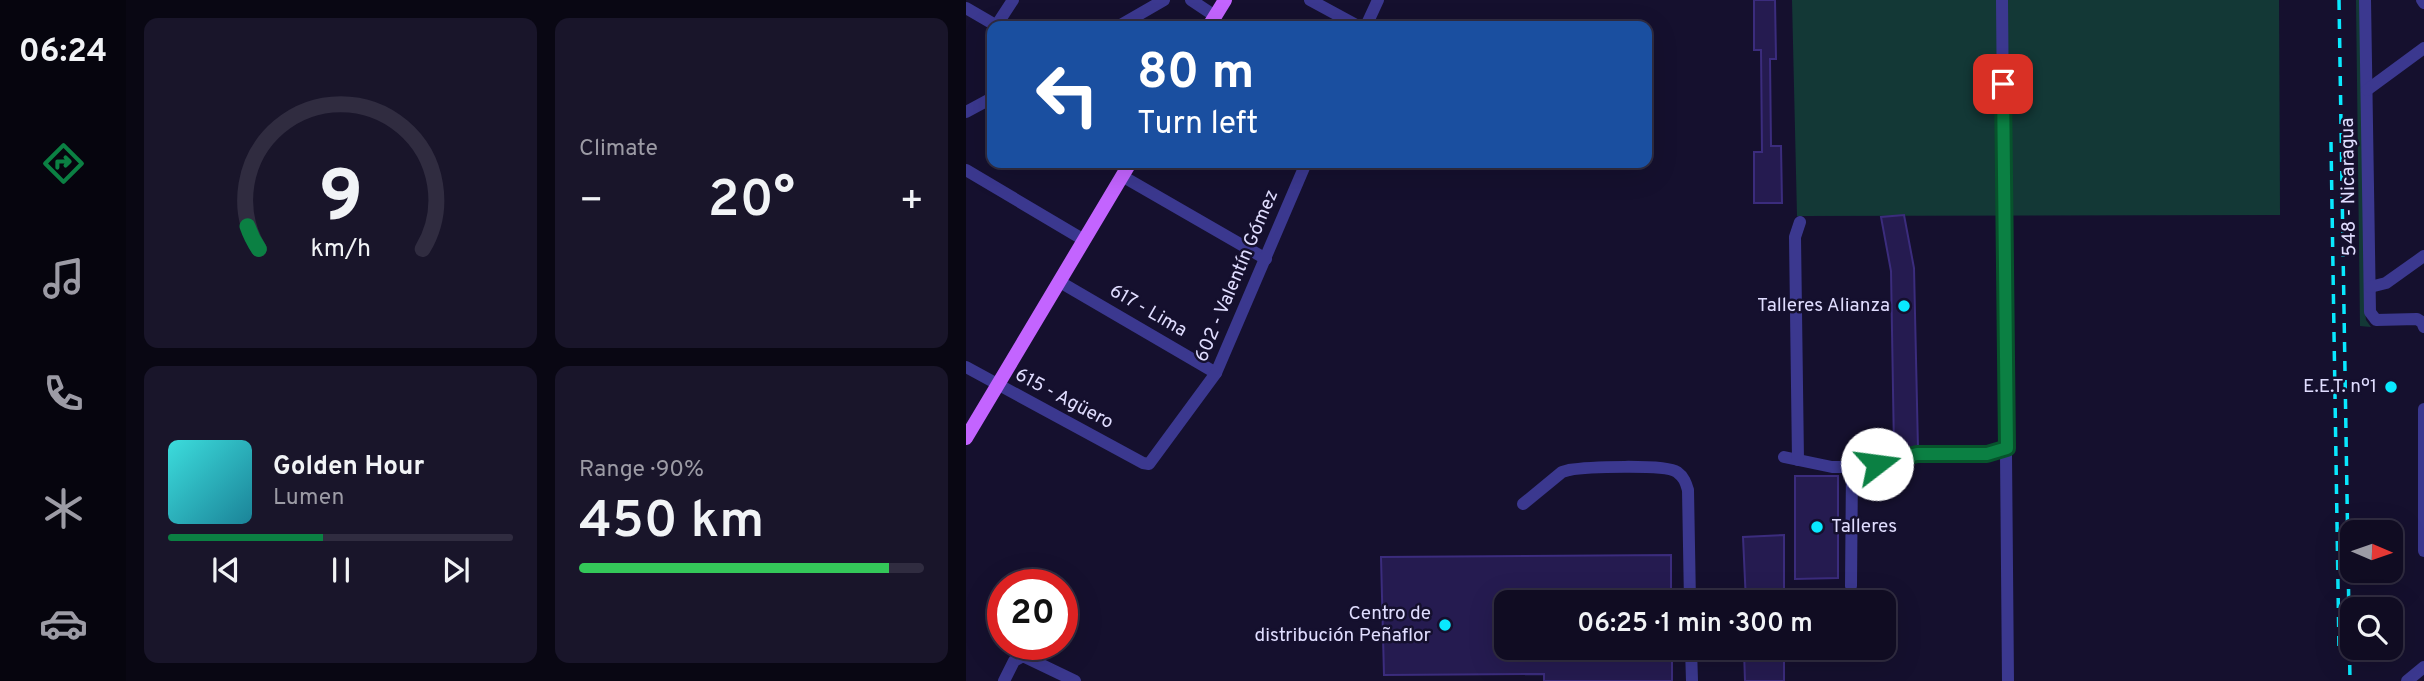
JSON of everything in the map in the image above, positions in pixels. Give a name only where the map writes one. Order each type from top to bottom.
[{"type":"main road","points":[[1212,21],[1225,0]]},
{"type":"main road","points":[[966,438],[1126,169]]},
{"type":"street","points":[[999,21],[1013,0]]},
{"type":"street","points":[[1128,21],[1164,0]]},
{"type":"street","points":[[1191,0],[1212,21]]},
{"type":"street","points":[[1310,0],[1349,21]]},
{"type":"street","points":[[1368,21],[1378,0]]},
{"type":"street","points":[[2002,0],[2008,681]]},
{"type":"street","name":"548 - Nicaragua","points":[[2365,0],[2370,312],[2376,320],[2417,319],[2424,327]]},
{"type":"street","points":[[966,8],[988,21]]},
{"type":"street","points":[[2367,90],[2424,48]]},
{"type":"street","points":[[966,112],[987,101]]},
{"type":"street","name":"602 - Valentín Gómez","points":[[1143,463],[1153,461],[1216,373],[1304,168]]},
{"type":"street","points":[[1126,169],[1266,259]]},
{"type":"street","points":[[966,170],[1084,240]]},
{"type":"street","points":[[1800,222],[1796,237],[1791,458],[1832,467],[1852,467],[1892,462],[1917,454],[1987,454],[2007,448]]},
{"type":"street","points":[[2370,287],[2386,283],[2424,256]]},
{"type":"street","name":"617 - Lima","points":[[1060,282],[1216,373]]},
{"type":"street","name":"615 - Agüero","points":[[966,367],[1143,463]]},
{"type":"street","points":[[2424,409],[2424,551]]},
{"type":"street","points":[[1523,504],[1562,472],[1569,470],[1658,467],[1677,472],[1684,478],[1688,490],[1690,590]]},
{"type":"street","points":[[1851,586],[1852,467]]},
{"type":"street","points":[[1004,681],[1014,661],[1023,656],[1075,681]]},
{"type":"street","points":[[1691,660],[1692,681]]},
{"type":"street","points":[[2407,681],[2424,667]]},
{"type":"green space","points":[[1792,0],[2279,0],[2280,215],[1797,216]]},
{"type":"green space","points":[[2356,0],[2361,0],[2365,310],[2366,320],[2371,327],[2360,326]]},
{"type":"building","points":[[1754,0],[1775,0],[1776,59],[1770,59],[1771,146],[1781,146],[1782,203],[1754,203],[1754,152],[1762,152],[1761,50],[1754,50]]},
{"type":"building","name":"Talleres Alianza","points":[[1904,215],[1914,268],[1918,449],[1894,449],[1891,271],[1881,217]]},
{"type":"building","name":"Talleres","points":[[1795,476],[1838,476],[1838,578],[1795,579]]},
{"type":"building","name":"Talleres","points":[[1784,535],[1784,590],[1745,590],[1743,537]]},
{"type":"building","name":"Centro de distribución Peñaflor","points":[[1671,555],[1671,590],[1494,590],[1494,660],[1672,660],[1672,681],[1544,681],[1544,674],[1384,675],[1381,557]]},
{"type":"building","points":[[1744,660],[1784,660],[1784,681],[1745,681]]},
{"type":"railway","points":[[2339,0],[2350,681]]},
{"type":"railway","points":[[2331,142],[2339,650]]},
{"type":"place","name":"Talleres Alianza","points":[[1904,306]]},
{"type":"place","name":"E.E.T. nº1","points":[[2391,387]]},
{"type":"place","name":"Talleres","points":[[1817,527]]},
{"type":"place","name":"Centro de distribución Peñaflor","points":[[1445,625]]},
{"type":"route","points":[[1877,464],[1917,454],[1987,454],[2007,448],[2003,84]]}]
